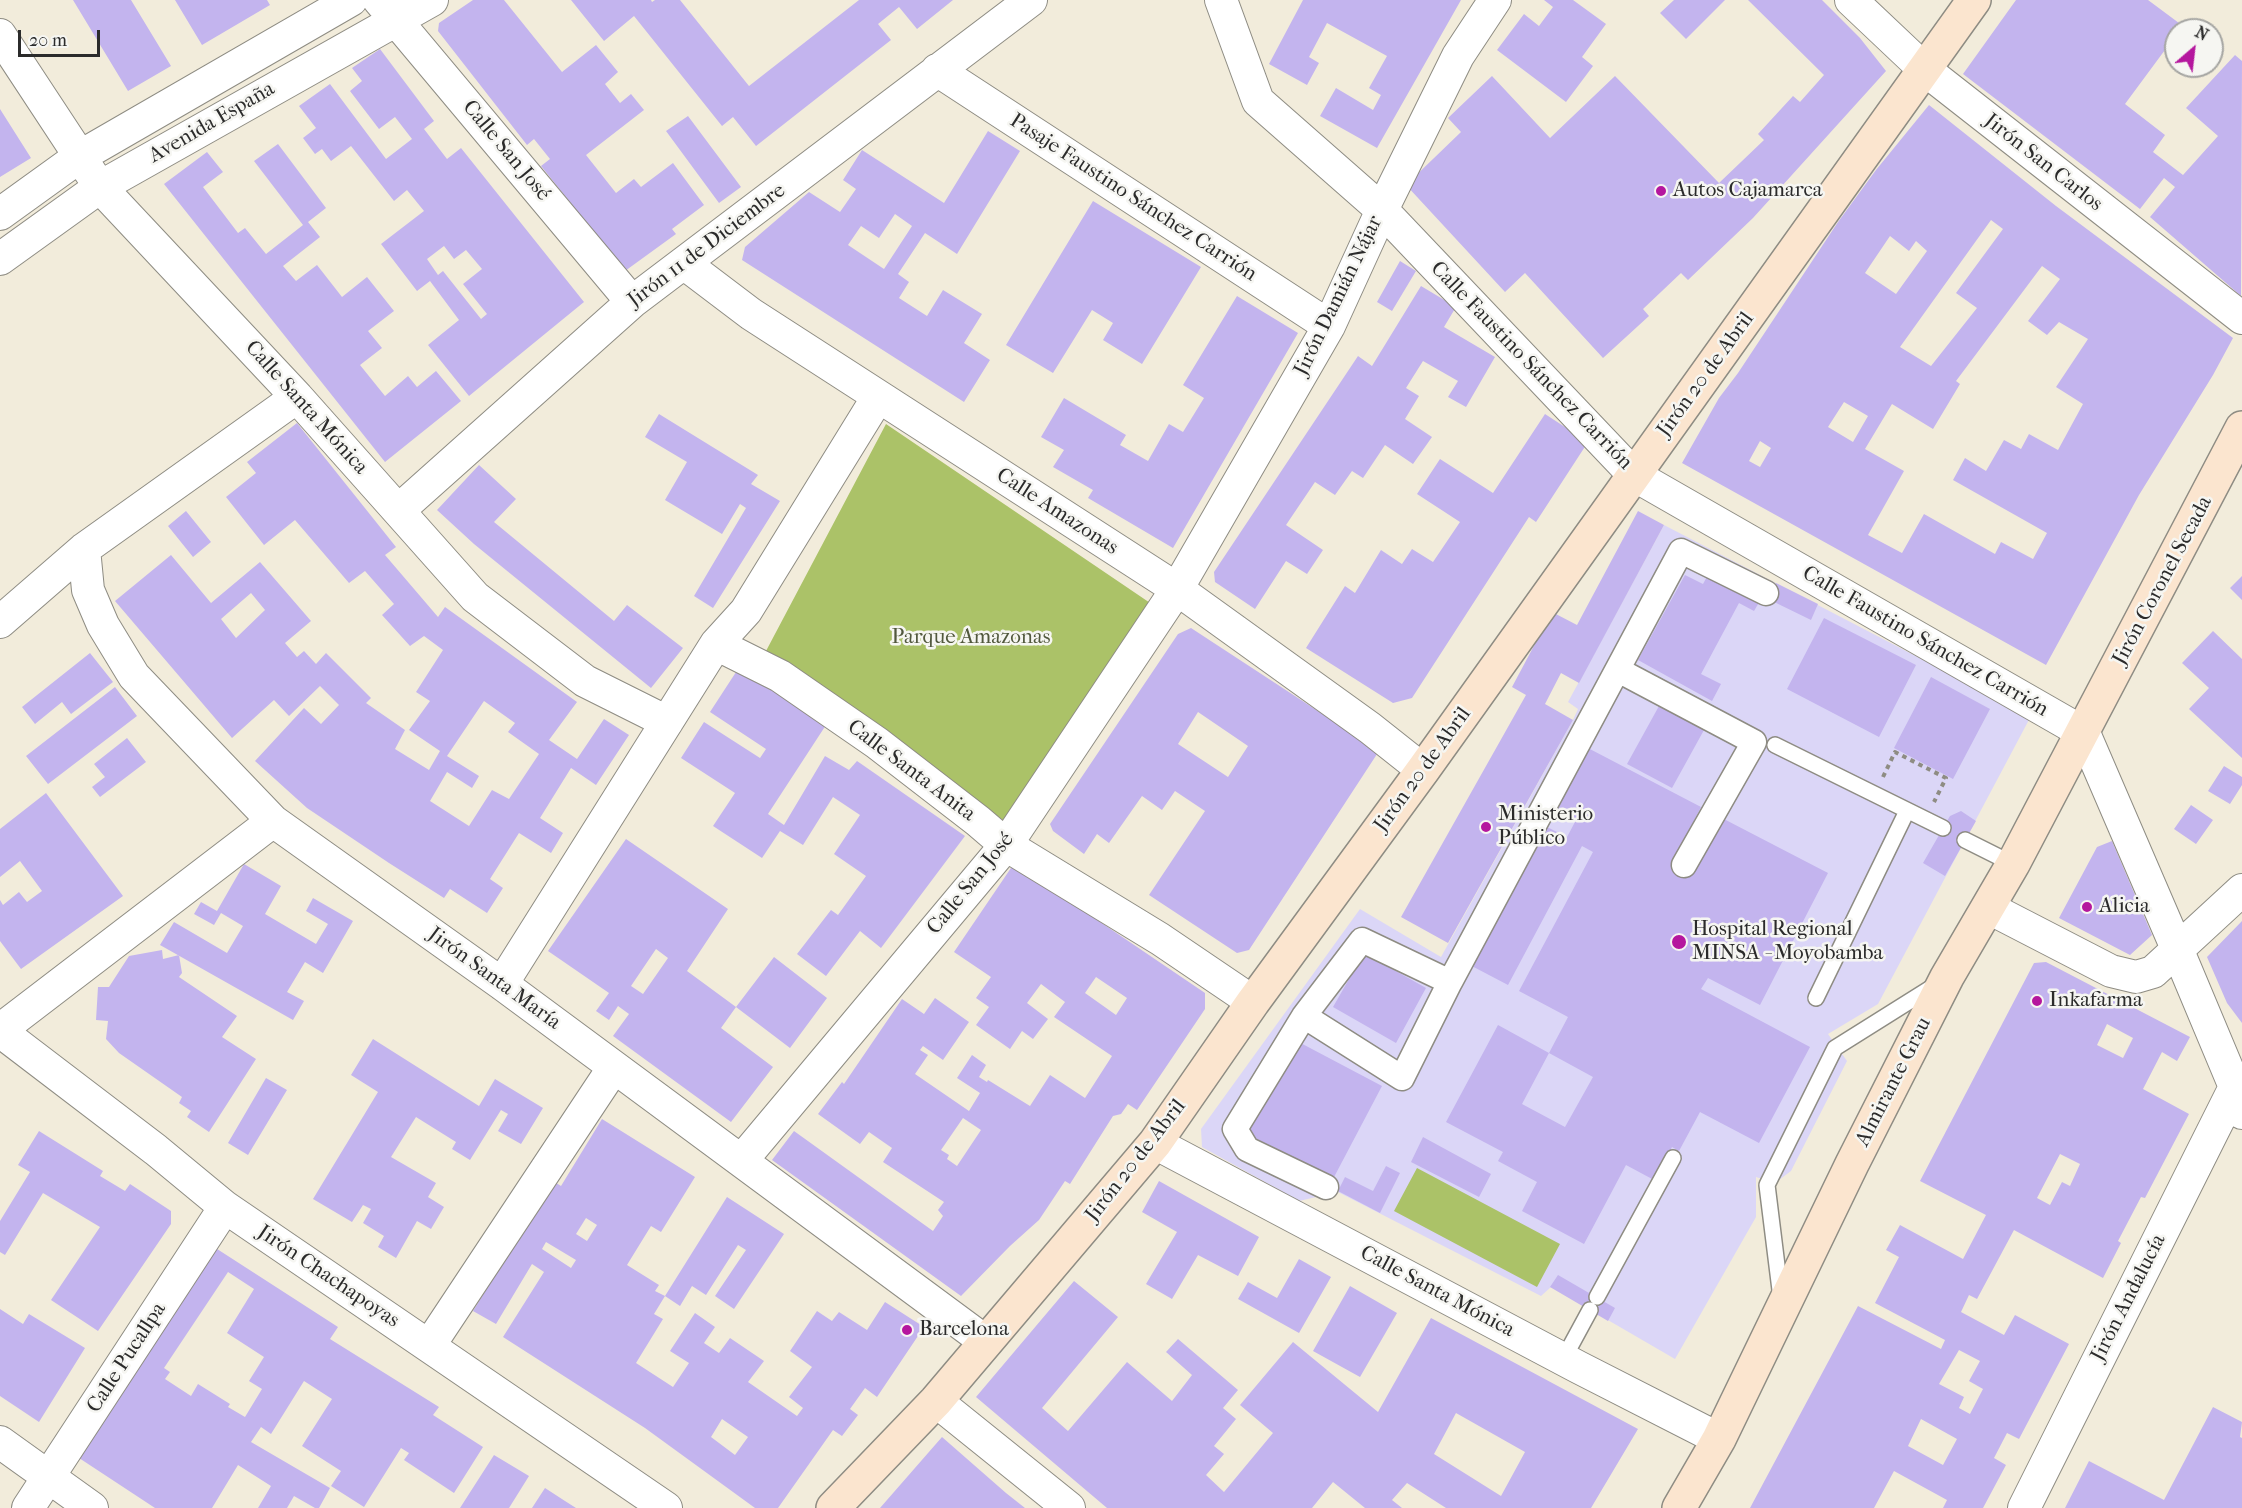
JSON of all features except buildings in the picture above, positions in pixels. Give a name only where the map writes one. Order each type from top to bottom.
[{"type":"main road","name":"Jirón 20 de Abril","points":[[833,1508],[936,1401],[1155,1143],[1253,1002],[1423,770],[1974,0]]},
{"type":"main road","name":"Jirón Coronel Secada","points":[[2084,733],[2242,429]]},
{"type":"main road","name":"Almirante Grau","points":[[1679,1508],[1719,1440],[1852,1164],[1947,978],[1989,908],[2084,733]]},
{"type":"street","name":"Avenida España","points":[[0,214],[79,157],[351,0]]},
{"type":"street","name":"Avenida España","points":[[0,259],[100,187],[387,9],[432,0]]},
{"type":"street","name":"Jirón 11 de Diciembre","points":[[399,510],[632,302],[1031,0]]},
{"type":"street","name":"Calle Faustino Sánchez Carrión","points":[[1221,0],[1258,101],[1382,210],[1634,475],[2084,733]]},
{"type":"street","name":"Jirón Damián Nájar","points":[[1177,590],[1329,326],[1382,210],[1458,56],[1495,0]]},
{"type":"street","name":"Jirón San Carlos","points":[[1851,0],[1924,69],[2242,318]]},
{"type":"street","name":"Calle San José","points":[[387,9],[632,302]]},
{"type":"street","name":"Calle Santa Mónica","points":[[0,35],[100,187],[297,397],[475,597],[585,681],[667,722]]},
{"type":"street","name":"Pasaje Faustino Sánchez Carrión","points":[[937,70],[1329,326]]},
{"type":"street","name":"Calle Amazonas","points":[[684,264],[751,314],[1177,590],[1370,728],[1423,770]]},
{"type":"street","points":[[0,622],[84,549],[297,397]]},
{"type":"street","points":[[502,984],[716,644],[746,612],[878,397]]},
{"type":"street","name":"Jirón Santa María","points":[[84,549],[88,590],[103,625],[134,676],[273,821],[502,984],[986,1342]]},
{"type":"street","points":[[1304,1016],[1402,1078],[1450,982],[1681,551],[1767,593]]},
{"type":"street","name":"Calle San José","points":[[742,1160],[1006,845],[1177,590]]},
{"type":"street","name":"Calle Santa Anita","points":[[716,644],[780,676],[960,807],[1006,845],[1160,939],[1253,1002]]},
{"type":"street","points":[[1618,670],[1754,742],[1684,865]]},
{"type":"street","points":[[2084,733],[2178,951],[2238,1100]]},
{"type":"street","points":[[0,1030],[273,821]]},
{"type":"street","points":[[1989,908],[2111,971],[2136,977],[2153,972],[2242,890]]},
{"type":"street","points":[[1326,1187],[1247,1149],[1235,1129],[1304,1016],[1362,940],[1450,982]]},
{"type":"street","name":"Jirón Chachapoyas","points":[[0,1030],[156,1150],[225,1207],[666,1508]]},
{"type":"street","points":[[429,1346],[614,1066]]},
{"type":"street","name":"Jirón Andalucía","points":[[2024,1508],[2238,1100]]},
{"type":"street","name":"Calle Santa Mónica","points":[[1155,1143],[1719,1440]]},
{"type":"street","name":"Calle Pucallpa","points":[[28,1508],[225,1207]]},
{"type":"street","points":[[936,1401],[1069,1508]]},
{"type":"street","points":[[0,1442],[92,1508]]},
{"type":"lane","points":[[1775,745],[1943,828]]},
{"type":"lane","points":[[1816,998],[1907,811]]},
{"type":"lane","points":[[1965,840],[2013,864]]},
{"type":"lane","points":[[1782,1308],[1767,1185],[1835,1048],[1947,978]]},
{"type":"lane","points":[[1564,1358],[1673,1158]]},
{"type":"path","points":[[1895,752],[1946,778],[1932,807]]},
{"type":"shaded area","name":"Hospital Regional MINSA - Moyobamba","points":[[1664,525],[2031,716],[1878,1004],[1828,1034],[1847,1061],[1791,1171],[1775,1183],[1756,1177],[1756,1217],[1675,1359],[1551,1287],[1541,1296],[1338,1192],[1299,1201],[1202,1147],[1201,1129],[1360,909],[1441,957],[1573,720],[1578,709],[1568,702]]},
{"type":"green space","name":"Parque Amazonas","points":[[886,424],[1159,609],[1014,828],[766,651]]},
{"type":"green space","points":[[1417,1168],[1560,1244],[1537,1287],[1394,1211]]},
{"type":"place","name":"Autos Cajamarca","points":[[1661,191]]},
{"type":"place","name":"Ministerio Público","points":[[1486,827]]},
{"type":"place","name":"Alicia","points":[[2087,907]]},
{"type":"place","name":"Hospital Regional MINSA - Moyobamba","points":[[1679,942]]},
{"type":"place","name":"Inkafarma","points":[[2037,1001]]},
{"type":"place","name":"Barcelona","points":[[907,1330]]}]
